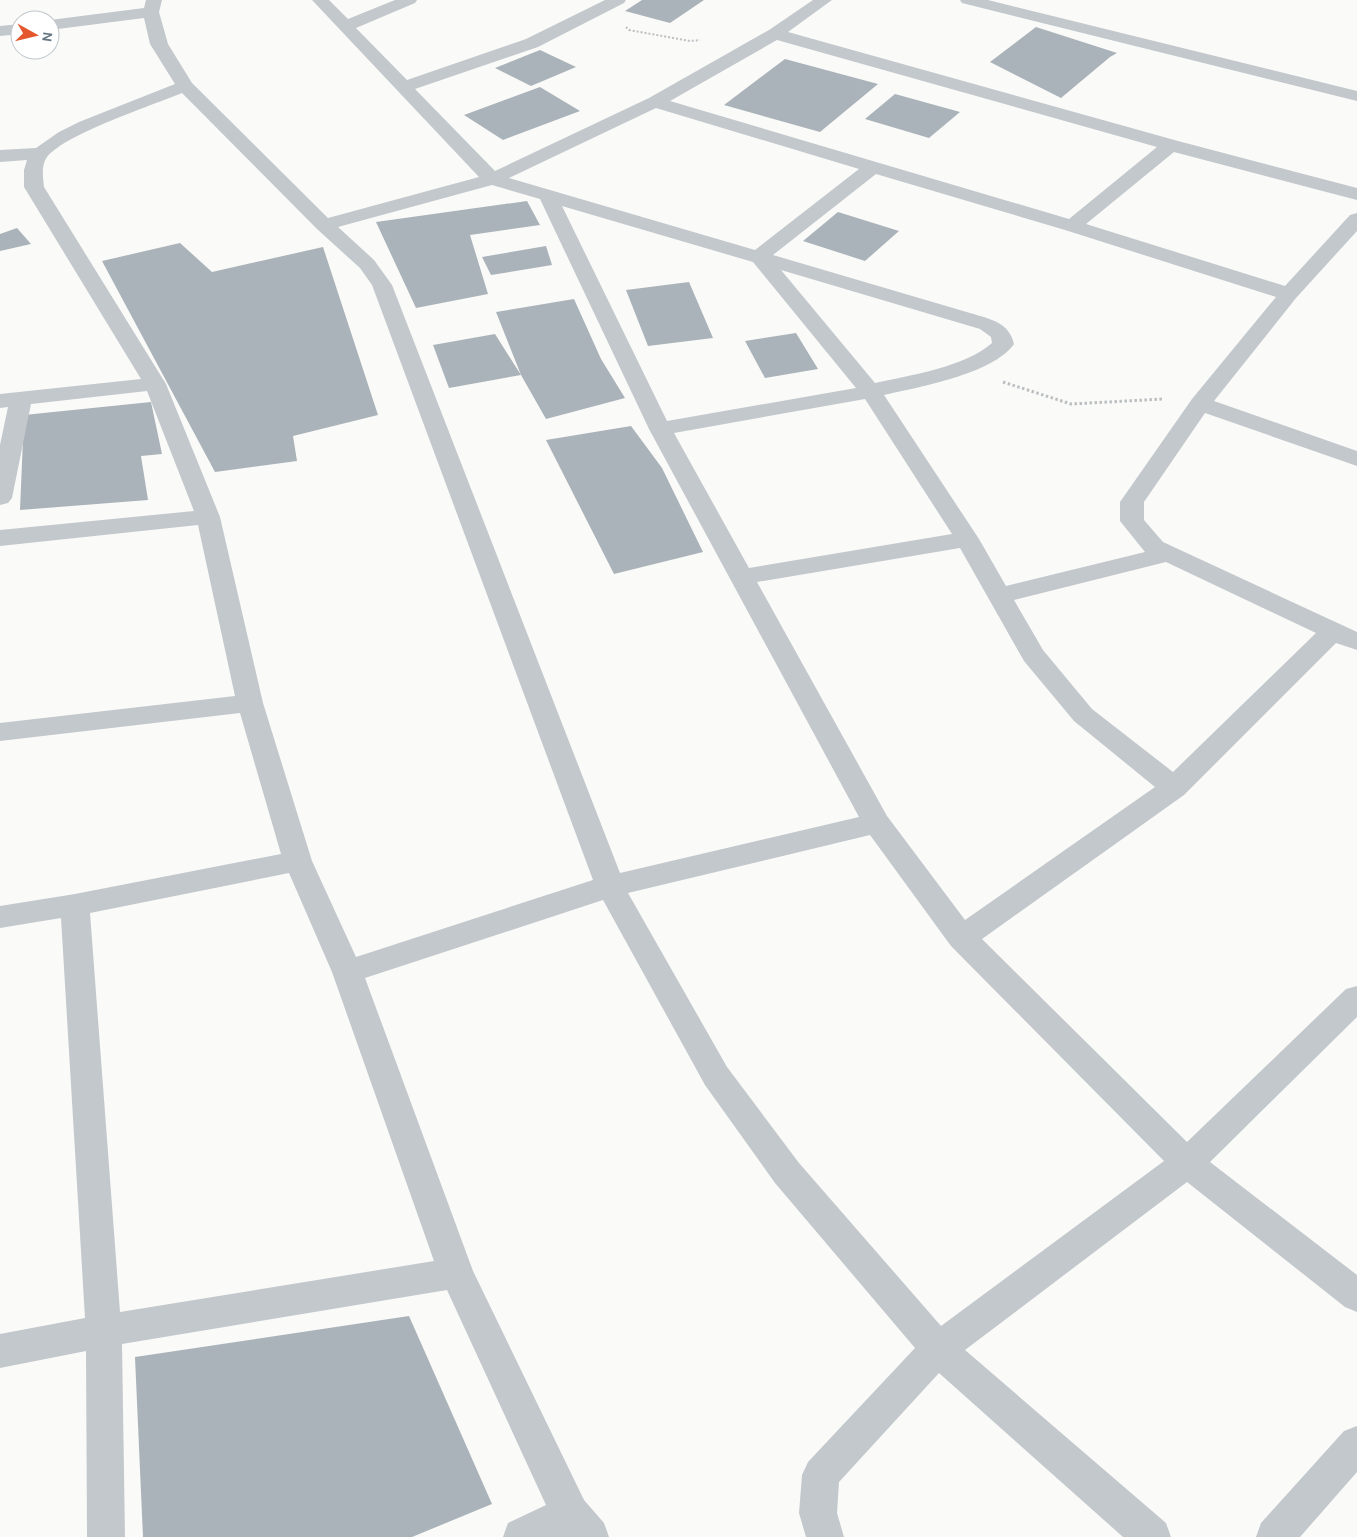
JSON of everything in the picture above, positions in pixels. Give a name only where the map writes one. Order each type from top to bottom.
[{"type":"street","points":[[320,0],[492,179],[963,317],[987,325],[1001,334],[1003,344],[994,354],[959,368],[871,392],[660,429]]},
{"type":"street","points":[[346,26],[409,0]]},
{"type":"street","points":[[324,225],[492,179],[655,102],[775,34],[824,0]]},
{"type":"street","points":[[968,0],[1357,96]]},
{"type":"street","points":[[404,87],[532,43],[613,3]]},
{"type":"street","points":[[60,23],[153,6],[159,44],[185,86],[324,225],[367,264],[382,285],[610,886],[716,1076],[787,1173],[938,1348],[1152,1537]]},
{"type":"street","points":[[775,34],[1171,145],[1357,194]]},
{"type":"street","points":[[0,156],[40,153],[79,129],[185,86]]},
{"type":"street","points":[[655,102],[1072,226],[1288,294]]},
{"type":"street","points":[[1072,226],[1171,145]]},
{"type":"street","points":[[40,153],[32,170],[34,187],[155,384],[208,517],[250,703],[298,861],[347,972],[456,1273],[580,1525],[522,1537]]},
{"type":"street","points":[[759,256],[872,168]]},
{"type":"street","points":[[548,196],[660,429],[877,822],[962,938],[1188,1163],[1357,1296]]},
{"type":"street","points":[[962,938],[1174,788],[1346,636],[1154,547],[1132,521],[1132,502],[1203,400],[1288,294],[1357,219]]},
{"type":"street","points":[[759,256],[871,392],[967,539],[1033,655],[1083,715],[1174,788]]},
{"type":"street","points":[[0,498],[10,400],[155,384]]},
{"type":"street","points":[[1203,400],[1357,459]]},
{"type":"street","points":[[0,538],[208,517]]},
{"type":"street","points":[[742,577],[967,539]]},
{"type":"street","points":[[999,596],[1169,554]]},
{"type":"street","points":[[0,732],[250,703]]},
{"type":"street","points":[[347,972],[610,886],[877,822]]},
{"type":"street","points":[[0,917],[75,905],[298,861]]},
{"type":"street","points":[[75,905],[104,1331],[106,1537]]},
{"type":"street","points":[[825,1537],[818,1513],[821,1475],[938,1348],[1188,1163],[1357,998]]},
{"type":"street","points":[[0,1351],[104,1331],[456,1273]]},
{"type":"street","points":[[1275,1537],[1357,1444]]},
{"type":"path","points":[[613,3],[629,30],[690,41],[700,40]]},
{"type":"path","points":[[959,368],[1071,404],[1203,400]]},
{"type":"building","points":[[642,0],[704,0],[670,23],[625,11]]},
{"type":"building","points":[[1036,27],[1117,53],[1061,98],[990,62]]},
{"type":"building","points":[[540,50],[576,67],[531,86],[495,68]]},
{"type":"building","points":[[785,59],[878,84],[820,132],[724,105]]},
{"type":"building","points":[[540,87],[580,111],[503,140],[464,115]]},
{"type":"building","points":[[895,94],[960,112],[929,138],[865,119]]},
{"type":"building","points":[[527,201],[540,225],[470,235],[488,294],[416,308],[376,222]]},
{"type":"building","points":[[838,212],[899,231],[865,261],[803,241]]},
{"type":"building","points":[[17,228],[31,244],[0,251],[0,234]]},
{"type":"building","points":[[180,243],[212,272],[323,247],[378,415],[293,436],[297,461],[215,472],[102,261]]},
{"type":"building","points":[[546,246],[552,265],[491,275],[482,257]]},
{"type":"building","points":[[689,282],[713,338],[648,346],[626,290]]},
{"type":"building","points":[[574,299],[601,359],[625,398],[546,419],[521,375],[496,312]]},
{"type":"building","points":[[796,333],[818,369],[765,378],[745,341]]},
{"type":"building","points":[[495,334],[521,375],[449,388],[433,345]]},
{"type":"building","points":[[151,402],[162,454],[141,456],[148,500],[20,510],[24,415]]},
{"type":"building","points":[[631,426],[662,468],[703,552],[614,574],[546,440]]},
{"type":"building","points":[[409,1316],[492,1504],[412,1537],[143,1537],[135,1357]]}]
